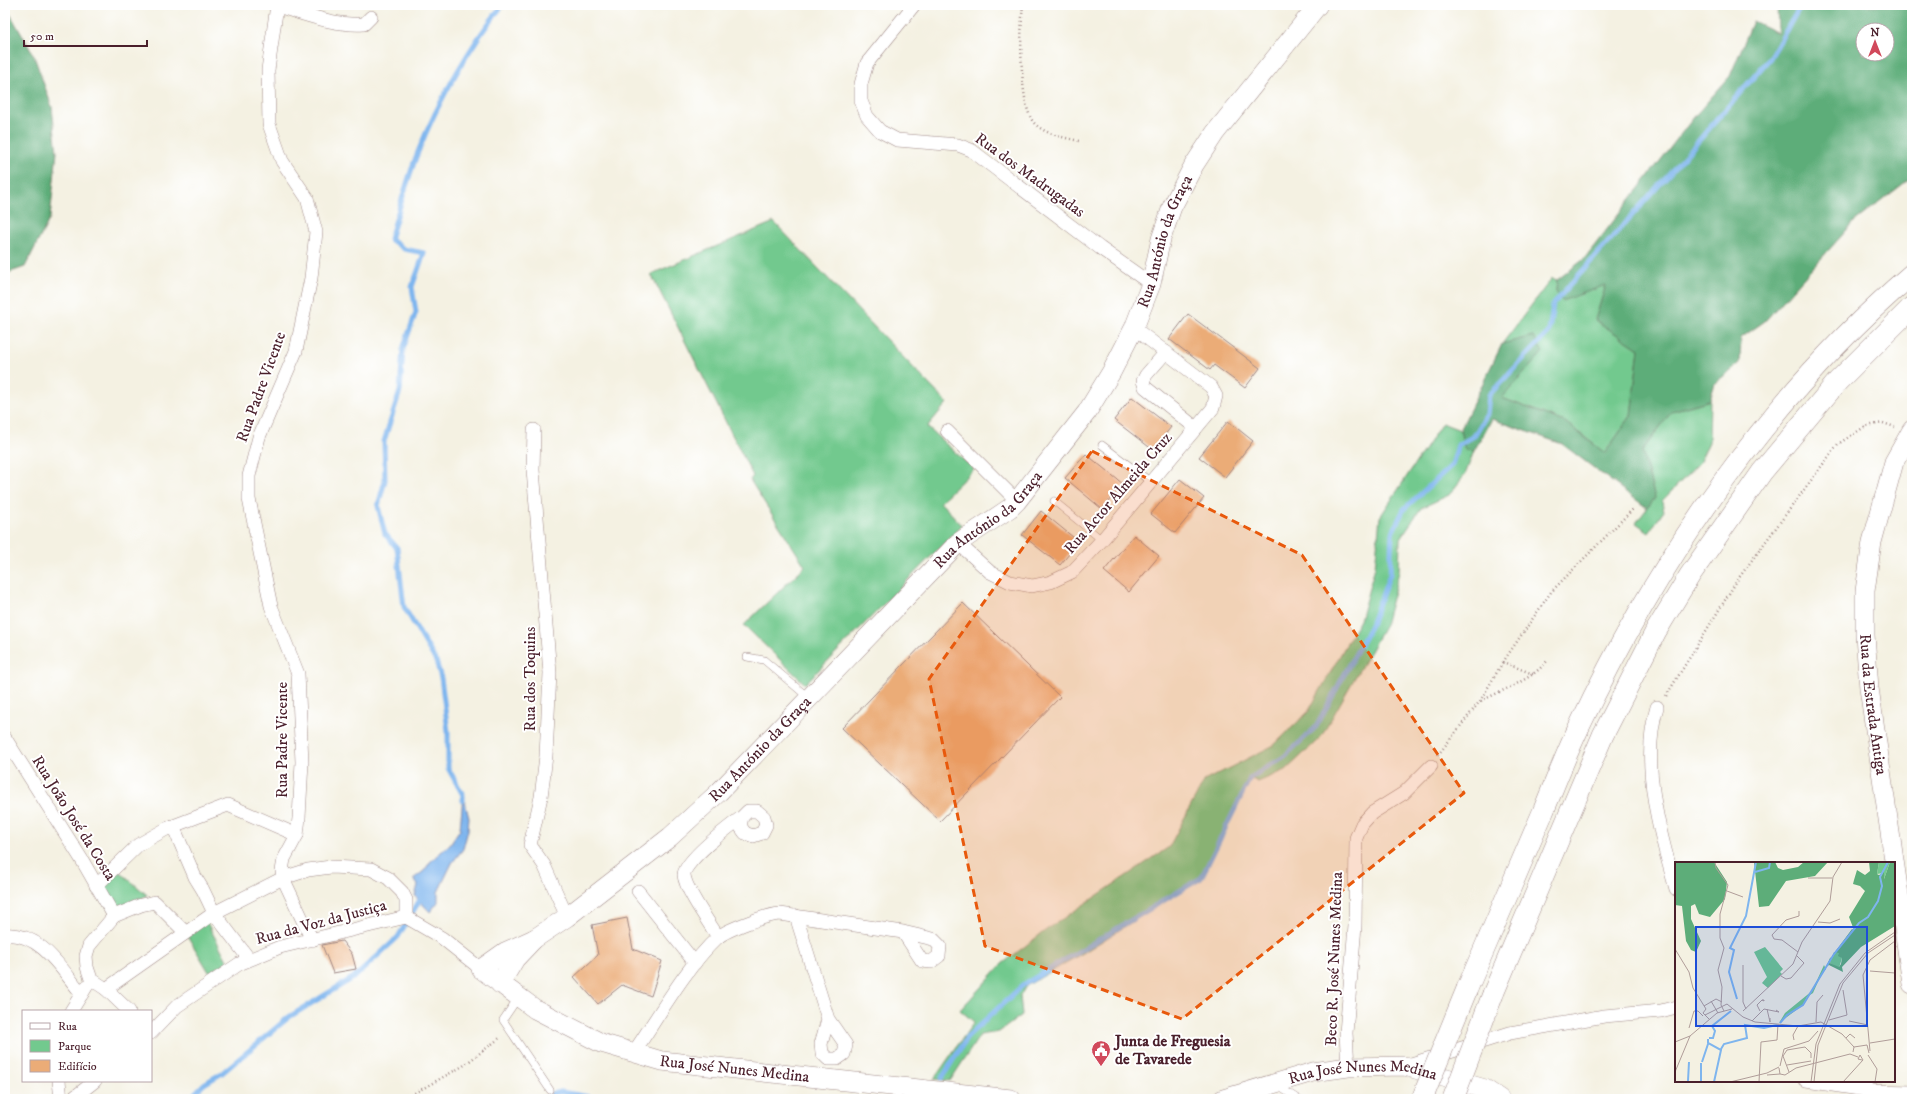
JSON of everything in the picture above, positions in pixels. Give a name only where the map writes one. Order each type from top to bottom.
[{"type":"main road","points":[[1422,1099],[1467,989],[1580,725],[1623,642],[1669,562],[1721,485],[1778,411],[1836,347],[1912,274]]},
{"type":"main road","points":[[1453,1099],[1493,994],[1603,735],[1656,630],[1682,587],[1762,472],[1838,381],[1912,307]]},
{"type":"main road","points":[[1407,1099],[1418,1075],[1452,1026]]},
{"type":"street","points":[[277,5],[331,22],[349,25],[364,24],[371,17]]},
{"type":"street","name":"Rua Padre Vicente","points":[[277,5],[268,70],[269,124],[282,161],[307,198],[316,232],[312,278],[296,351],[258,437],[249,476],[249,499],[271,606],[298,674],[302,762],[297,835],[284,859],[282,871],[283,878]]},
{"type":"street","name":"Rua dos Madrugadas","points":[[914,5],[867,63],[860,84],[861,101],[867,116],[880,131],[897,140],[958,145],[971,150],[1100,248],[1151,284]]},
{"type":"street","name":"Rua António da Graça","points":[[481,969],[505,952],[534,939],[567,917],[670,837],[719,792],[958,543],[1010,508],[1017,501],[1087,412],[1112,371],[1134,328],[1151,284],[1160,239],[1172,207],[1194,165],[1214,133],[1318,5]]},
{"type":"street","name":"Rua Actor Almeida Cruz","points":[[958,543],[990,572],[1010,582],[1032,586],[1051,582],[1072,572],[1102,540],[1213,408],[1216,396],[1211,387],[1134,328]]},
{"type":"street","name":"Rua Actor Almeida Cruz","points":[[1166,352],[1146,375],[1143,381],[1145,386],[1196,428]]},
{"type":"street","name":"Rua dos Toquins","points":[[534,430],[533,470],[550,673],[546,756],[541,796],[530,845],[544,865],[567,917]]},
{"type":"street","points":[[947,431],[1017,501]]},
{"type":"street","name":"Rua da Estrada Antiga","points":[[1894,862],[1869,688],[1865,636],[1865,591],[1872,542],[1894,462],[1912,431]]},
{"type":"street","points":[[1657,708],[1652,724],[1652,791],[1675,885]]},
{"type":"street","name":"Rua João José da Costa","points":[[5,738],[114,916]]},
{"type":"street","name":"Beco R. José Nunes Medina","points":[[1348,1067],[1346,1033],[1355,926],[1356,838],[1362,824],[1372,813],[1404,793],[1431,766]]},
{"type":"street","points":[[96,886],[138,845],[173,826],[228,805],[297,835]]},
{"type":"street","points":[[718,937],[686,884],[683,874],[688,863],[742,817]]},
{"type":"street","points":[[173,826],[195,877],[214,913],[249,959]]},
{"type":"street","points":[[106,989],[214,913],[283,878],[308,870],[331,867],[371,869],[388,878],[402,892],[406,900],[406,917],[442,938],[481,969]]},
{"type":"street","name":"Rua da Estrada Antiga","points":[[1895,867],[1912,984]]},
{"type":"street","points":[[283,878],[312,940]]},
{"type":"street","points":[[638,891],[695,963]]},
{"type":"street","points":[[128,1010],[106,989],[92,979],[86,962],[89,946],[114,916],[141,905],[155,902],[185,932]]},
{"type":"street","points":[[634,1052],[695,963],[718,937],[767,915],[780,914],[903,932]]},
{"type":"street","points":[[796,916],[828,1020]]},
{"type":"street","name":"Rua da Voz da Justiça","points":[[152,1031],[177,1006],[239,964],[249,959],[280,947],[406,917]]},
{"type":"street","points":[[5,935],[12,934],[31,938],[46,952],[82,994]]},
{"type":"street","name":"Rua António da Graça","points":[[500,984],[516,960],[534,939]]},
{"type":"street","name":"Rua José Nunes Medina","points":[[481,969],[518,998],[535,1009],[601,1043],[662,1061],[920,1094],[1011,1099]]},
{"type":"street","points":[[72,1010],[92,979]]},
{"type":"street","points":[[1405,1066],[1510,1033],[1604,1016],[1662,1011],[1675,1007]]},
{"type":"street","name":"Rua José Nunes Medina","points":[[1223,1099],[1313,1072],[1348,1067],[1405,1066],[1485,1089],[1500,1099]]},
{"type":"street","points":[[59,1082],[61,1099]]},
{"type":"street","points":[[74,1098],[94,1082]]},
{"type":"street","points":[[1813,1082],[1873,1091],[1912,1092]]},
{"type":"lane","points":[[1102,445],[1151,482]]},
{"type":"lane","points":[[1054,501],[1102,540]]},
{"type":"lane","points":[[747,657],[764,660],[809,698]]},
{"type":"lane","points":[[518,998],[503,1020],[550,1090]]},
{"type":"lane","points":[[1273,1083],[1298,1099]]},
{"type":"path","points":[[1023,5],[1024,91],[1026,105],[1034,122],[1048,133],[1079,141]]},
{"type":"path","points":[[1657,708],[1673,686],[1738,579],[1838,444],[1866,426],[1883,423],[1912,431]]},
{"type":"path","points":[[1431,766],[1452,736],[1480,701],[1503,662],[1551,592],[1633,509]]},
{"type":"path","points":[[1480,701],[1533,674],[1547,661]]},
{"type":"path","points":[[1503,662],[1533,674]]},
{"type":"path","points":[[404,1099],[462,1066],[511,1030]]},
{"type":"highlighted area","points":[[1092,451],[1302,555],[1464,793],[1182,1019],[985,946],[929,679]]},
{"type":"green space","points":[[5,5],[34,56],[52,107],[57,152],[50,218],[25,267],[5,274]]},
{"type":"green space","points":[[1777,5],[1912,5],[1912,177],[1854,222],[1765,321],[1741,338],[1740,363],[1715,383],[1710,400],[1672,411],[1642,451],[1655,498],[1647,508],[1562,444],[1492,419],[1474,451],[1465,450],[1460,430],[1502,344],[1533,336],[1543,352],[1502,398],[1565,422],[1605,453],[1631,416],[1639,349],[1595,320],[1606,285],[1562,301],[1556,291],[1557,280],[1584,259],[1694,117],[1730,76],[1753,21],[1778,33]]},
{"type":"green space","points":[[774,222],[947,403],[927,427],[974,469],[940,502],[962,525],[805,684],[744,625],[805,566],[750,480],[753,476],[651,274]]},
{"type":"green space","points":[[1552,278],[1557,280],[1556,291],[1606,285],[1595,320],[1639,349],[1631,416],[1605,453],[1565,422],[1502,398],[1533,336],[1502,344]]},
{"type":"green space","points":[[1710,400],[1709,442],[1699,463],[1662,501],[1664,511],[1649,532],[1636,523],[1655,498],[1642,451],[1672,411]]},
{"type":"green space","points":[[1442,423],[1460,430],[1465,450],[1474,451],[1465,475],[1449,495],[1421,508],[1400,539],[1399,572],[1385,625],[1321,737],[1286,770],[1258,782],[1250,778],[1201,878],[1083,953],[1026,986],[1020,996],[1022,1015],[999,1032],[980,1035],[950,1081],[934,1079],[974,1022],[960,1010],[1002,964],[1046,930],[1169,847],[1204,781],[1274,745],[1308,712],[1360,620],[1375,567],[1380,517]]},
{"type":"green space","points":[[118,870],[147,895],[114,916],[96,886]]},
{"type":"green space","points":[[205,919],[228,962],[209,972],[185,932]]},
{"type":"water","points":[[463,795],[469,818],[468,830],[463,849],[452,863],[438,892],[438,902],[430,912],[415,896],[418,885],[413,879],[424,871],[431,861],[450,844],[460,829]]},
{"type":"building","points":[[1188,314],[1260,368],[1245,388],[1214,365],[1210,370],[1169,339]]},
{"type":"building","points":[[1132,397],[1171,427],[1153,450],[1114,420]]},
{"type":"building","points":[[1228,421],[1253,441],[1225,477],[1199,457]]},
{"type":"building","points":[[1086,454],[1123,484],[1102,509],[1065,478]]},
{"type":"building","points":[[1180,479],[1204,498],[1175,533],[1151,514]]},
{"type":"building","points":[[1041,511],[1079,542],[1060,565],[1022,535]]},
{"type":"building","points":[[1134,535],[1159,556],[1129,592],[1104,571]]},
{"type":"building","points":[[963,603],[1060,697],[940,821],[842,728]]},
{"type":"building","points":[[627,918],[633,949],[662,961],[651,996],[622,985],[598,1004],[574,977],[598,955],[592,925]]},
{"type":"building","points":[[342,941],[352,954],[356,969],[333,973],[322,945]]},
{"type":"waterway","points":[[463,801],[463,795],[448,768],[448,731],[441,678],[436,661],[404,607],[397,548],[385,534],[378,506],[385,480],[384,441],[400,391],[403,349],[416,312],[412,287],[424,253],[404,249],[390,239],[414,163],[435,114],[455,75],[478,38],[503,5]]},
{"type":"waterway","points":[[942,1078],[968,1036],[1023,985],[1201,878],[1250,778],[1285,756],[1316,727],[1371,625],[1390,574],[1392,533],[1404,509],[1452,465],[1458,445],[1474,436],[1487,414],[1489,395],[1549,332],[1553,304],[1770,58],[1801,5]]},
{"type":"waterway","points":[[189,1099],[204,1084],[222,1073],[289,1017],[356,976],[398,937],[422,896]]},
{"type":"waterway","points":[[549,1099],[551,1094],[561,1092],[600,1099]]},
{"type":"place","name":"Junta de Freguesia de Tavarede","points":[[1101,1067]]}]
